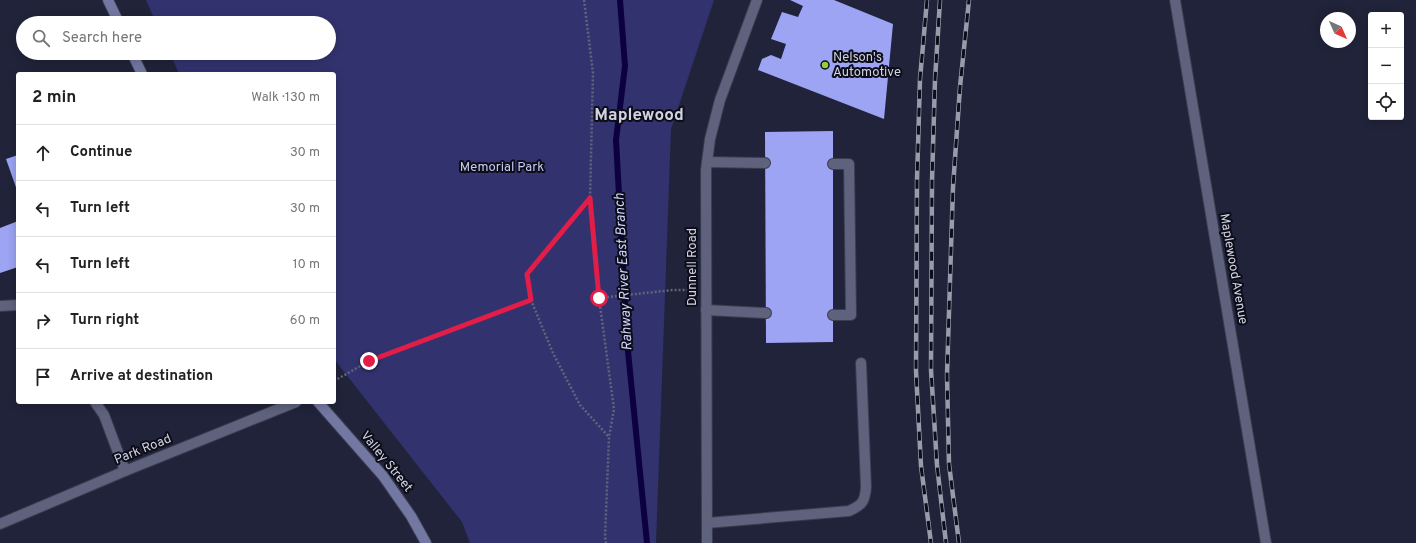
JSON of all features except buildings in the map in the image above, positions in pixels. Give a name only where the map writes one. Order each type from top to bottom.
[{"type":"main road","points":[[108,0],[116,16]]},
{"type":"main road","points":[[135,60],[141,72]]},
{"type":"main road","name":"Valley Street","points":[[320,404],[383,476],[411,516],[426,543]]},
{"type":"street","name":"Dunnell Road","points":[[707,543],[706,170],[710,139],[720,100],[757,0]]},
{"type":"street","name":"Maplewood Avenue","points":[[1175,0],[1266,543]]},
{"type":"street","points":[[707,162],[765,163]]},
{"type":"street","points":[[833,164],[849,164],[851,315],[833,315]]},
{"type":"street","points":[[0,306],[16,305]]},
{"type":"street","points":[[706,310],[766,313]]},
{"type":"street","points":[[707,523],[849,511],[860,505],[866,497],[861,363]]},
{"type":"street","points":[[96,404],[104,415],[125,471]]},
{"type":"street","name":"Park Road","points":[[0,524],[125,471],[291,404]]},
{"type":"path","points":[[584,0],[593,72],[590,198],[599,298],[614,409],[609,437],[606,543]]},
{"type":"path","points":[[590,198],[527,274],[531,300],[553,353],[580,405],[609,437]]},
{"type":"path","points":[[599,298],[672,290]]},
{"type":"path","points":[[336,380],[369,361],[531,300]]},
{"type":"green space","name":"Memorial Park","points":[[146,0],[714,0],[671,129],[656,543],[470,543],[462,522],[336,362],[336,72],[178,72],[173,60],[336,60],[336,16],[153,16]]},
{"type":"waterway","name":"Rahway River East Branch","points":[[620,0],[625,66],[616,140],[627,341],[647,543]]},
{"type":"railway","points":[[927,0],[920,79],[917,180],[916,371],[921,466],[931,543]]},
{"type":"railway","points":[[940,0],[935,80],[932,181],[931,370],[937,465],[946,543]]},
{"type":"railway","points":[[959,543],[949,464],[947,375],[953,187],[960,87],[969,0]]},
{"type":"place","name":"Nelson's Automotive","points":[[825,65]]},
{"type":"district","name":"Maplewood","points":[[639,116]]},
{"type":"route","points":[[369,361],[531,300],[527,274],[590,198],[599,298]]}]
